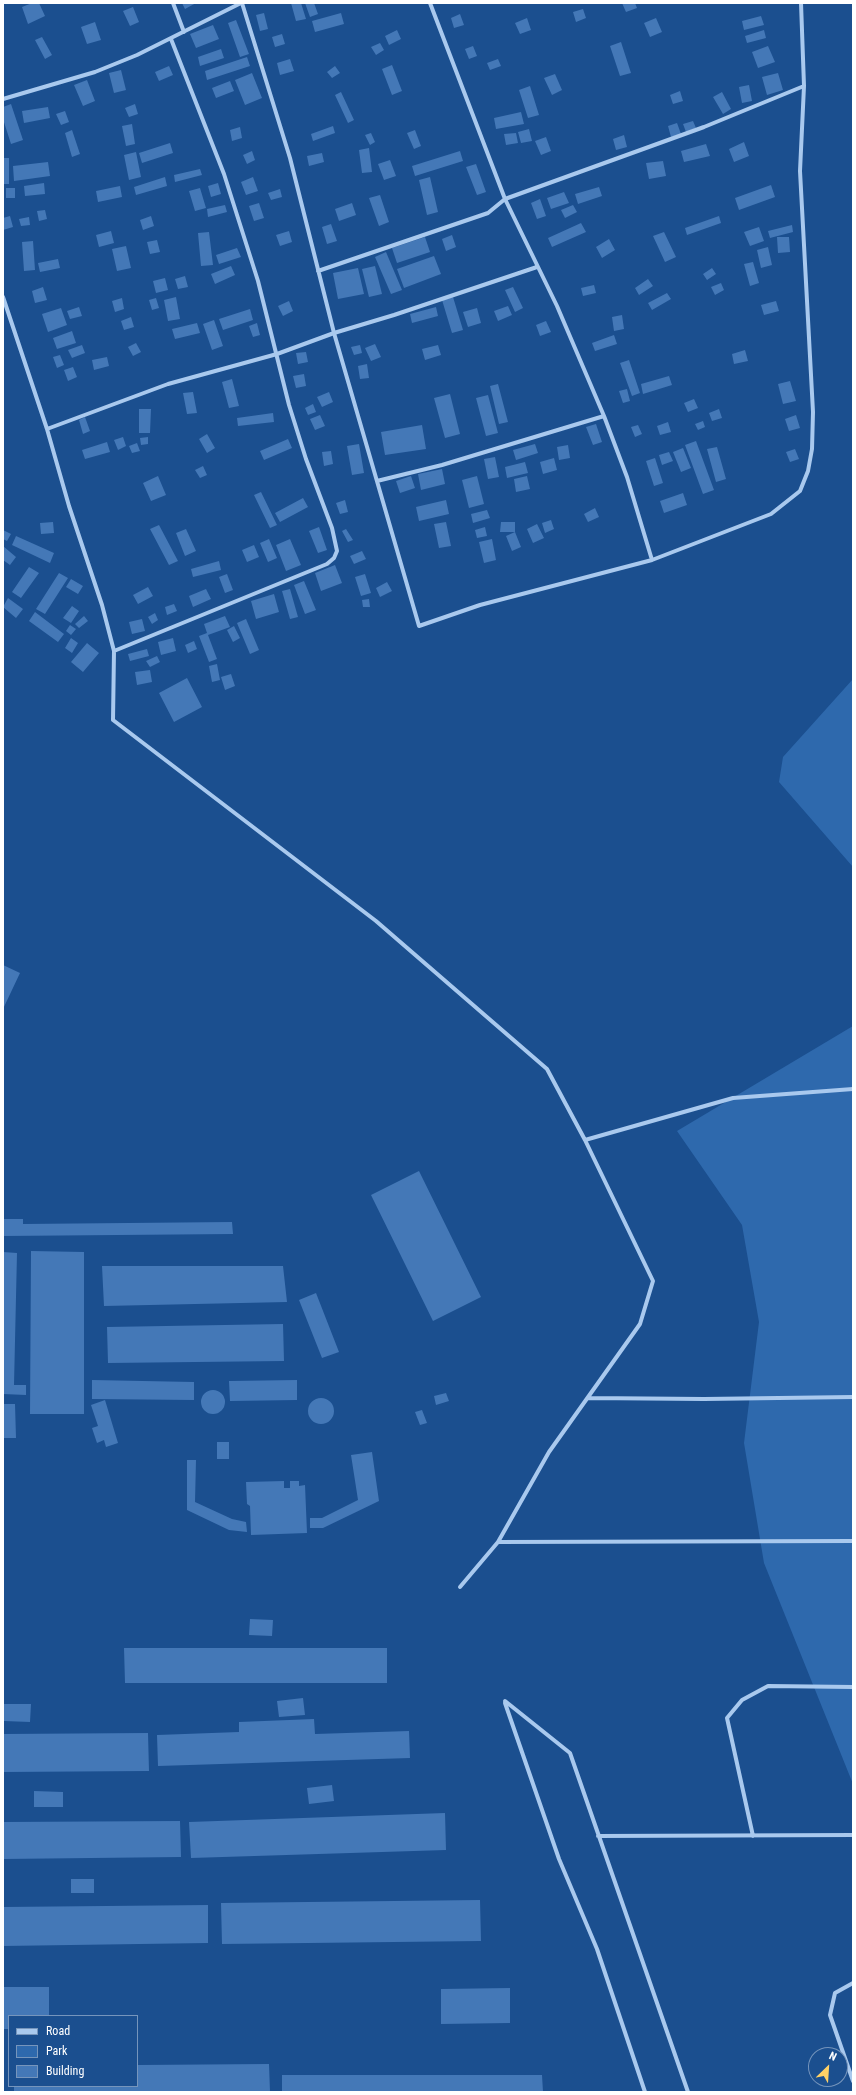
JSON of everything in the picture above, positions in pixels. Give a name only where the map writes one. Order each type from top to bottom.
[{"type":"street","points":[[173,3],[184,32]]},
{"type":"street","points":[[3,98],[95,72],[171,39],[242,3],[290,158],[334,333],[419,626],[480,605],[652,560],[771,514],[800,491],[808,471],[812,449],[813,412],[800,171],[804,86],[801,3]]},
{"type":"street","points":[[430,3],[505,199],[557,306],[604,416],[627,477],[652,560]]},
{"type":"street","points":[[114,651],[327,564],[334,558],[337,551],[334,534],[306,459],[289,405],[258,281],[224,174],[171,39]]},
{"type":"street","points":[[318,271],[488,213],[505,199],[697,129],[804,86]]},
{"type":"street","points":[[47,429],[168,384],[277,354],[334,333],[394,315],[537,267]]},
{"type":"street","points":[[3,297],[47,429],[69,506],[102,605],[114,651],[113,720],[376,921],[547,1069],[585,1140],[653,1280],[640,1324],[549,1452],[498,1542],[460,1587]]},
{"type":"street","points":[[377,481],[442,465],[604,416]]},
{"type":"street","points":[[585,1140],[733,1098],[853,1089]]},
{"type":"street","points":[[588,1398],[704,1399],[853,1397]]},
{"type":"street","points":[[498,1542],[853,1541]]},
{"type":"street","points":[[753,1836],[727,1718],[742,1700],[768,1686],[853,1687]]},
{"type":"street","points":[[645,2092],[597,1949],[559,1859],[505,1702],[570,1753],[688,2092]]},
{"type":"street","points":[[598,1836],[853,1835]]},
{"type":"street","points":[[853,1983],[836,1994],[830,2015],[853,2081]]},
{"type":"green space","points":[[853,679],[853,867],[779,782],[783,757]]},
{"type":"green space","points":[[853,1026],[853,1784],[764,1563],[744,1443],[759,1322],[742,1225],[677,1131]]},
{"type":"building","points":[[32,3],[39,3],[45,16],[28,24],[22,7]]},
{"type":"building","points":[[182,3],[196,3],[185,9]]},
{"type":"building","points":[[291,3],[301,3],[306,19],[296,21]]},
{"type":"building","points":[[305,3],[314,3],[318,14],[310,17]]},
{"type":"building","points":[[622,3],[635,3],[637,8],[626,12]]},
{"type":"building","points":[[133,7],[139,22],[130,26],[123,11]]},
{"type":"building","points":[[583,9],[586,18],[576,22],[573,12]]},
{"type":"building","points":[[264,13],[268,29],[260,31],[256,15]]},
{"type":"building","points":[[341,13],[344,24],[315,32],[312,21]]},
{"type":"building","points":[[460,14],[464,25],[454,28],[451,18]]},
{"type":"building","points":[[761,16],[764,25],[744,30],[742,21]]},
{"type":"building","points":[[527,18],[531,30],[520,34],[515,23]]},
{"type":"building","points":[[656,18],[662,32],[650,37],[644,23]]},
{"type":"building","points":[[236,20],[249,54],[240,57],[228,23]]},
{"type":"building","points":[[95,22],[101,40],[87,44],[81,27]]},
{"type":"building","points":[[213,25],[219,39],[196,48],[190,34]]},
{"type":"building","points":[[397,30],[401,39],[389,45],[385,36]]},
{"type":"building","points":[[764,30],[766,38],[747,43],[745,36]]},
{"type":"building","points":[[282,34],[285,44],[275,47],[272,37]]},
{"type":"building","points":[[42,37],[52,55],[45,59],[35,40]]},
{"type":"building","points":[[621,42],[631,73],[620,76],[610,46]]},
{"type":"building","points":[[380,43],[384,50],[376,55],[371,47]]},
{"type":"building","points":[[473,46],[477,56],[469,59],[465,49]]},
{"type":"building","points":[[768,46],[775,62],[758,68],[752,52]]},
{"type":"building","points":[[221,49],[224,58],[200,66],[198,57]]},
{"type":"building","points":[[247,57],[250,66],[207,80],[205,71]]},
{"type":"building","points":[[290,59],[294,71],[280,75],[277,63]]},
{"type":"building","points":[[498,59],[501,66],[490,70],[487,63]]},
{"type":"building","points":[[392,65],[402,91],[392,95],[382,69]]},
{"type":"building","points":[[169,66],[173,75],[159,81],[155,72]]},
{"type":"building","points":[[335,66],[340,73],[332,78],[327,72]]},
{"type":"building","points":[[121,70],[126,90],[114,93],[109,73]]},
{"type":"building","points":[[252,73],[262,98],[245,105],[235,80]]},
{"type":"building","points":[[778,73],[783,90],[767,95],[762,77]]},
{"type":"building","points":[[555,74],[562,90],[552,95],[544,78]]},
{"type":"building","points":[[87,80],[95,101],[83,106],[74,85]]},
{"type":"building","points":[[230,81],[234,91],[216,98],[212,88]]},
{"type":"building","points":[[749,85],[752,101],[742,103],[739,87]]},
{"type":"building","points":[[530,86],[539,115],[528,118],[519,90]]},
{"type":"building","points":[[680,91],[683,101],[673,104],[670,95]]},
{"type":"building","points":[[341,92],[354,120],[348,123],[335,95]]},
{"type":"building","points":[[722,92],[731,109],[723,114],[713,97]]},
{"type":"building","points":[[11,104],[23,140],[11,144],[3,119],[3,107]]},
{"type":"building","points":[[135,104],[138,114],[129,117],[125,108]]},
{"type":"building","points":[[48,107],[50,118],[24,123],[22,111]]},
{"type":"building","points":[[65,111],[69,122],[61,125],[56,114]]},
{"type":"building","points":[[521,112],[524,124],[496,129],[494,118]]},
{"type":"building","points":[[693,121],[696,128],[686,132],[683,124]]},
{"type":"building","points":[[677,123],[681,134],[671,137],[668,126]]},
{"type":"building","points":[[132,124],[135,144],[126,146],[122,126]]},
{"type":"building","points":[[333,126],[335,133],[313,141],[311,134]]},
{"type":"building","points":[[240,127],[242,138],[232,141],[230,130]]},
{"type":"building","points":[[529,129],[532,141],[521,143],[518,132]]},
{"type":"building","points":[[72,130],[80,154],[72,157],[65,133]]},
{"type":"building","points":[[415,130],[421,146],[414,149],[407,133]]},
{"type":"building","points":[[371,133],[375,142],[370,145],[365,135]]},
{"type":"building","points":[[516,133],[518,143],[506,145],[504,134]]},
{"type":"building","points":[[624,135],[627,147],[616,150],[613,139]]},
{"type":"building","points":[[546,137],[551,151],[541,155],[535,141]]},
{"type":"building","points":[[744,142],[749,156],[734,162],[729,149]]},
{"type":"building","points":[[170,143],[173,153],[142,163],[139,153]]},
{"type":"building","points":[[706,144],[710,156],[684,162],[681,151]]},
{"type":"building","points":[[369,148],[372,172],[362,173],[359,150]]},
{"type":"building","points":[[252,151],[255,160],[247,164],[243,155]]},
{"type":"building","points":[[460,151],[463,161],[415,176],[412,166]]},
{"type":"building","points":[[136,152],[141,177],[129,180],[124,155]]},
{"type":"building","points":[[322,153],[324,162],[309,166],[307,156]]},
{"type":"building","points":[[3,158],[9,158],[9,184],[3,184]]},
{"type":"building","points":[[390,160],[396,176],[384,180],[378,164]]},
{"type":"building","points":[[663,161],[666,176],[649,179],[646,163]]},
{"type":"building","points":[[48,162],[50,176],[14,181],[13,166]]},
{"type":"building","points":[[476,164],[486,192],[477,195],[466,167]]},
{"type":"building","points":[[200,169],[202,175],[175,182],[174,175]]},
{"type":"building","points":[[165,177],[167,186],[136,195],[134,187]]},
{"type":"building","points":[[253,177],[258,191],[246,195],[241,182]]},
{"type":"building","points":[[430,177],[438,212],[427,215],[419,180]]},
{"type":"building","points":[[44,183],[45,194],[25,196],[24,186]]},
{"type":"building","points":[[218,183],[221,194],[211,197],[208,186]]},
{"type":"building","points":[[771,185],[775,197],[739,210],[735,198]]},
{"type":"building","points":[[120,186],[122,197],[98,202],[96,191]]},
{"type":"building","points":[[599,187],[602,196],[578,204],[575,194]]},
{"type":"building","points":[[6,188],[15,188],[15,198],[6,198]]},
{"type":"building","points":[[200,188],[206,208],[195,211],[189,191]]},
{"type":"building","points":[[280,189],[282,197],[271,200],[268,193]]},
{"type":"building","points":[[564,192],[569,203],[551,209],[547,198]]},
{"type":"building","points":[[380,195],[389,222],[379,226],[369,198]]},
{"type":"building","points":[[540,199],[546,216],[537,219],[531,203]]},
{"type":"building","points":[[259,203],[264,218],[254,221],[249,206]]},
{"type":"building","points":[[352,203],[356,215],[339,221],[335,209]]},
{"type":"building","points":[[225,205],[227,212],[208,217],[207,209]]},
{"type":"building","points":[[573,205],[577,212],[565,218],[561,210]]},
{"type":"building","points":[[45,210],[47,219],[39,221],[37,211]]},
{"type":"building","points":[[10,216],[13,227],[3,230],[3,218]]},
{"type":"building","points":[[151,216],[154,226],[143,230],[140,220]]},
{"type":"building","points":[[719,216],[721,223],[687,235],[685,228]]},
{"type":"building","points":[[29,217],[30,225],[21,226],[19,219]]},
{"type":"building","points":[[581,223],[586,232],[552,247],[548,238]]},
{"type":"building","points":[[331,224],[337,241],[327,244],[322,227]]},
{"type":"building","points":[[792,225],[793,232],[770,238],[768,231]]},
{"type":"building","points":[[759,227],[764,241],[750,246],[744,232]]},
{"type":"building","points":[[111,231],[114,243],[99,247],[96,235]]},
{"type":"building","points":[[289,231],[292,242],[280,246],[276,235]]},
{"type":"building","points":[[209,232],[213,265],[201,266],[198,233]]},
{"type":"building","points":[[664,232],[676,257],[665,262],[653,236]]},
{"type":"building","points":[[452,235],[456,247],[446,251],[442,239]]},
{"type":"building","points":[[425,237],[430,252],[397,263],[392,248]]},
{"type":"building","points":[[777,237],[789,237],[790,252],[778,253]]},
{"type":"building","points":[[609,239],[615,250],[602,258],[596,247]]},
{"type":"building","points":[[157,240],[160,252],[150,254],[147,242]]},
{"type":"building","points":[[33,241],[35,270],[24,271],[22,242]]},
{"type":"building","points":[[126,246],[131,268],[117,271],[112,249]]},
{"type":"building","points":[[768,247],[772,265],[761,268],[757,250]]},
{"type":"building","points":[[237,248],[241,257],[219,264],[216,255]]},
{"type":"building","points":[[386,252],[402,290],[391,294],[375,257]]},
{"type":"building","points":[[434,256],[441,274],[404,288],[397,269]]},
{"type":"building","points":[[58,259],[60,268],[40,272],[38,263]]},
{"type":"building","points":[[753,262],[759,283],[750,286],[744,264]]},
{"type":"building","points":[[231,266],[235,275],[215,284],[211,274]]},
{"type":"building","points":[[375,266],[382,294],[369,297],[362,269]]},
{"type":"building","points":[[358,268],[364,294],[338,299],[333,273]]},
{"type":"building","points":[[712,268],[716,274],[707,280],[703,274]]},
{"type":"building","points":[[185,276],[188,287],[178,289],[175,279]]},
{"type":"building","points":[[165,278],[168,290],[156,293],[153,281]]},
{"type":"building","points":[[648,279],[653,286],[639,295],[635,288]]},
{"type":"building","points":[[721,283],[724,290],[715,295],[711,287]]},
{"type":"building","points":[[594,285],[596,293],[583,296],[581,288]]},
{"type":"building","points":[[43,287],[47,300],[35,303],[32,291]]},
{"type":"building","points":[[513,287],[523,308],[515,312],[505,290]]},
{"type":"building","points":[[667,293],[671,299],[652,310],[648,303]]},
{"type":"building","points":[[176,297],[180,319],[168,321],[164,300]]},
{"type":"building","points":[[453,297],[463,330],[452,333],[442,300]]},
{"type":"building","points":[[122,298],[124,309],[115,312],[112,301]]},
{"type":"building","points":[[156,298],[159,308],[152,310],[149,300]]},
{"type":"building","points":[[289,301],[293,311],[283,316],[278,306]]},
{"type":"building","points":[[776,301],[779,311],[764,315],[761,305]]},
{"type":"building","points":[[508,306],[512,315],[498,321],[494,311]]},
{"type":"building","points":[[79,307],[82,316],[70,319],[67,311]]},
{"type":"building","points":[[436,307],[438,316],[412,323],[410,314]]},
{"type":"building","points":[[61,308],[67,325],[48,332],[42,314]]},
{"type":"building","points":[[477,308],[481,323],[468,327],[463,312]]},
{"type":"building","points":[[250,309],[253,320],[223,330],[219,319]]},
{"type":"building","points":[[622,315],[624,329],[614,331],[612,317]]},
{"type":"building","points":[[131,317],[134,327],[124,330],[121,321]]},
{"type":"building","points":[[214,320],[223,346],[212,350],[203,324]]},
{"type":"building","points":[[546,321],[551,332],[540,336],[536,325]]},
{"type":"building","points":[[197,323],[200,333],[175,339],[172,329]]},
{"type":"building","points":[[257,323],[260,335],[253,337],[249,326]]},
{"type":"building","points":[[72,331],[76,343],[57,349],[53,338]]},
{"type":"building","points":[[614,335],[617,344],[595,351],[592,343]]},
{"type":"building","points":[[136,343],[141,352],[133,356],[128,347]]},
{"type":"building","points":[[375,344],[381,357],[371,361],[365,348]]},
{"type":"building","points":[[82,345],[85,353],[72,358],[68,350]]},
{"type":"building","points":[[360,345],[362,353],[354,355],[351,347]]},
{"type":"building","points":[[438,345],[441,355],[425,360],[422,349]]},
{"type":"building","points":[[745,350],[748,361],[734,364],[732,354]]},
{"type":"building","points":[[306,352],[308,362],[298,364],[296,353]]},
{"type":"building","points":[[60,355],[64,365],[57,368],[53,357]]},
{"type":"building","points":[[107,357],[109,366],[94,370],[92,360]]},
{"type":"building","points":[[629,360],[640,393],[632,396],[620,363]]},
{"type":"building","points":[[367,364],[369,378],[360,379],[358,366]]},
{"type":"building","points":[[73,367],[77,377],[68,381],[64,370]]},
{"type":"building","points":[[304,374],[306,386],[296,388],[293,376]]},
{"type":"building","points":[[669,376],[672,385],[643,394],[641,384]]},
{"type":"building","points":[[232,379],[239,406],[229,408],[222,382]]},
{"type":"building","points":[[790,381],[796,401],[783,404],[778,384]]},
{"type":"building","points":[[498,384],[508,422],[499,424],[490,386]]},
{"type":"building","points":[[627,389],[630,401],[623,403],[619,391]]},
{"type":"building","points":[[193,392],[197,413],[187,414],[183,393]]},
{"type":"building","points":[[329,392],[333,402],[322,407],[317,397]]},
{"type":"building","points":[[450,394],[460,434],[445,438],[434,398]]},
{"type":"building","points":[[488,395],[498,433],[486,436],[476,398]]},
{"type":"building","points":[[694,399],[698,408],[688,412],[684,403]]},
{"type":"building","points":[[313,404],[316,412],[308,415],[305,408]]},
{"type":"building","points":[[139,409],[151,409],[150,433],[139,433]]},
{"type":"building","points":[[719,409],[722,418],[712,421],[709,413]]},
{"type":"building","points":[[273,413],[274,422],[238,426],[237,418]]},
{"type":"building","points":[[320,415],[325,426],[315,430],[310,419]]},
{"type":"building","points":[[796,415],[800,428],[789,431],[785,419]]},
{"type":"building","points":[[85,417],[90,431],[83,434],[79,420]]},
{"type":"building","points":[[703,421],[705,427],[698,430],[695,424]]},
{"type":"building","points":[[668,422],[671,432],[660,435],[657,426]]},
{"type":"building","points":[[596,424],[602,442],[593,445],[586,427]]},
{"type":"building","points":[[422,425],[426,449],[385,455],[381,432]]},
{"type":"building","points":[[638,425],[642,434],[635,437],[631,427]]},
{"type":"building","points":[[207,434],[215,448],[207,453],[199,439]]},
{"type":"building","points":[[123,437],[126,446],[118,450],[114,440]]},
{"type":"building","points":[[148,437],[148,444],[141,445],[140,438]]},
{"type":"building","points":[[288,439],[292,448],[264,460],[260,451]]},
{"type":"building","points":[[696,441],[714,490],[703,494],[685,445]]},
{"type":"building","points":[[107,442],[110,452],[85,459],[82,450]]},
{"type":"building","points":[[137,443],[140,451],[132,453],[129,446]]},
{"type":"building","points":[[359,444],[364,473],[352,475],[347,446]]},
{"type":"building","points":[[535,444],[538,453],[516,460],[513,450]]},
{"type":"building","points":[[568,445],[570,458],[559,460],[557,447]]},
{"type":"building","points":[[717,447],[726,479],[716,482],[707,449]]},
{"type":"building","points":[[683,448],[691,468],[681,472],[673,452]]},
{"type":"building","points":[[795,449],[799,459],[790,462],[786,452]]},
{"type":"building","points":[[331,451],[333,464],[324,466],[322,452]]},
{"type":"building","points":[[669,452],[673,461],[662,465],[659,455]]},
{"type":"building","points":[[495,457],[499,477],[488,479],[484,459]]},
{"type":"building","points":[[554,458],[557,470],[543,474],[540,462]]},
{"type":"building","points":[[655,458],[663,483],[654,486],[646,461]]},
{"type":"building","points":[[525,462],[528,473],[507,478],[505,467]]},
{"type":"building","points":[[203,466],[207,475],[200,478],[195,470]]},
{"type":"building","points":[[442,469],[445,484],[421,490],[418,474]]},
{"type":"building","points":[[158,476],[166,495],[151,501],[143,483]]},
{"type":"building","points":[[411,476],[415,488],[400,493],[396,481]]},
{"type":"building","points":[[477,476],[484,504],[469,508],[462,480]]},
{"type":"building","points":[[527,476],[530,489],[516,492],[514,479]]},
{"type":"building","points":[[261,492],[277,525],[270,528],[254,495]]},
{"type":"building","points":[[683,493],[687,505],[664,513],[660,501]]},
{"type":"building","points":[[303,498],[308,507],[280,522],[275,513]]},
{"type":"building","points":[[345,500],[348,512],[340,514],[336,503]]},
{"type":"building","points":[[446,500],[449,514],[419,521],[416,507]]},
{"type":"building","points":[[595,508],[599,517],[588,522],[584,514]]},
{"type":"building","points":[[487,510],[490,518],[473,523],[471,514]]},
{"type":"building","points":[[551,520],[554,529],[545,533],[542,523]]},
{"type":"building","points":[[53,522],[54,533],[41,534],[40,523]]},
{"type":"building","points":[[446,522],[451,546],[439,548],[434,524]]},
{"type":"building","points":[[501,522],[515,522],[515,532],[500,532]]},
{"type":"building","points":[[537,524],[544,538],[533,543],[527,529]]},
{"type":"building","points":[[159,525],[178,561],[169,565],[150,529]]},
{"type":"building","points":[[319,527],[327,550],[318,553],[309,531]]},
{"type":"building","points":[[485,527],[487,536],[477,538],[475,530]]},
{"type":"building","points":[[186,529],[196,551],[185,556],[176,533]]},
{"type":"building","points":[[346,529],[353,540],[348,542],[342,531]]},
{"type":"building","points":[[3,530],[11,534],[7,541],[3,539]]},
{"type":"building","points":[[515,532],[521,547],[512,551],[506,536]]},
{"type":"building","points":[[16,536],[54,553],[50,563],[12,545]]},
{"type":"building","points":[[269,539],[277,558],[268,562],[260,543]]},
{"type":"building","points":[[290,539],[301,565],[286,571],[276,545]]},
{"type":"building","points":[[492,539],[496,560],[484,563],[479,542]]},
{"type":"building","points":[[254,545],[259,557],[247,562],[242,550]]},
{"type":"building","points":[[3,546],[16,557],[10,565],[3,560]]},
{"type":"building","points":[[362,551],[366,559],[354,564],[350,556]]},
{"type":"building","points":[[219,561],[221,570],[193,577],[191,569]]},
{"type":"building","points":[[335,565],[342,583],[321,591],[315,573]]},
{"type":"building","points":[[29,567],[39,573],[21,598],[12,592]]},
{"type":"building","points":[[59,573],[68,578],[45,614],[36,609]]},
{"type":"building","points":[[227,574],[233,590],[225,593],[219,577]]},
{"type":"building","points":[[365,574],[371,593],[361,596],[355,577]]},
{"type":"building","points":[[71,579],[83,586],[78,594],[66,587]]},
{"type":"building","points":[[304,581],[316,610],[305,614],[294,585]]},
{"type":"building","points":[[387,582],[392,591],[380,597],[376,588]]},
{"type":"building","points":[[148,587],[153,596],[138,604],[133,595]]},
{"type":"building","points":[[206,589],[211,599],[193,607],[189,596]]},
{"type":"building","points":[[290,589],[298,617],[290,619],[282,591]]},
{"type":"building","points":[[274,594],[279,612],[256,619],[251,601]]},
{"type":"building","points":[[8,598],[23,609],[16,618],[3,607]]},
{"type":"building","points":[[369,599],[370,607],[363,607],[362,600]]},
{"type":"building","points":[[174,604],[177,611],[167,615],[165,607]]},
{"type":"building","points":[[72,606],[79,611],[71,623],[63,618]]},
{"type":"building","points":[[35,612],[64,634],[58,642],[29,621]]},
{"type":"building","points":[[155,613],[158,620],[152,624],[148,617]]},
{"type":"building","points":[[84,616],[88,621],[79,628],[75,624]]},
{"type":"building","points":[[225,616],[230,627],[208,635],[217,659],[209,662],[199,636],[207,633],[204,624]]},
{"type":"building","points":[[142,619],[145,631],[132,634],[129,622]]},
{"type":"building","points":[[246,619],[259,650],[250,654],[237,623]]},
{"type":"building","points":[[70,625],[76,629],[71,635],[66,631]]},
{"type":"building","points":[[234,626],[240,638],[233,642],[227,630]]},
{"type":"building","points":[[71,638],[78,643],[72,653],[65,648]]},
{"type":"building","points":[[173,638],[176,651],[161,655],[158,642]]},
{"type":"building","points":[[194,641],[197,649],[188,653],[185,645]]},
{"type":"building","points":[[87,643],[99,653],[83,672],[71,662]]},
{"type":"building","points":[[147,649],[149,656],[130,661],[128,654]]},
{"type":"building","points":[[157,656],[160,662],[150,667],[146,661]]},
{"type":"building","points":[[217,664],[220,680],[212,682],[209,666]]},
{"type":"building","points":[[150,670],[152,682],[137,685],[135,672]]},
{"type":"building","points":[[231,674],[235,686],[225,690],[221,677]]},
{"type":"building","points":[[187,678],[202,707],[174,722],[159,693]]},
{"type":"building","points":[[3,965],[20,973],[3,1009]]},
{"type":"building","points":[[419,1171],[481,1297],[433,1321],[371,1195]]},
{"type":"building","points":[[3,1219],[23,1219],[23,1224],[232,1222],[233,1234],[3,1236]]},
{"type":"building","points":[[31,1251],[84,1252],[84,1414],[30,1414]]},
{"type":"building","points":[[3,1252],[17,1253],[14,1385],[26,1385],[26,1395],[3,1394]]},
{"type":"building","points":[[102,1266],[283,1266],[287,1302],[104,1306]]},
{"type":"building","points":[[316,1293],[339,1352],[322,1358],[299,1300]]},
{"type":"building","points":[[283,1324],[284,1361],[108,1363],[107,1327]]},
{"type":"building","points":[[92,1380],[194,1382],[194,1400],[92,1399]]},
{"type":"building","points":[[297,1380],[297,1400],[230,1401],[229,1381]]},
{"type":"building","points":[[213,1390],[222,1393],[225,1402],[222,1411],[213,1414],[204,1411],[201,1402],[204,1393]]},
{"type":"building","points":[[446,1393],[449,1401],[436,1405],[434,1396]]},
{"type":"building","points":[[321,1398],[330,1402],[334,1411],[330,1420],[321,1424],[312,1420],[308,1411],[312,1402]]},
{"type":"building","points":[[105,1400],[118,1443],[106,1447],[104,1440],[97,1443],[92,1428],[98,1426],[91,1405]]},
{"type":"building","points":[[3,1404],[15,1404],[16,1438],[3,1438]]},
{"type":"building","points":[[422,1410],[427,1423],[420,1425],[415,1412]]},
{"type":"building","points":[[217,1442],[229,1442],[229,1459],[217,1459]]},
{"type":"building","points":[[372,1452],[379,1501],[323,1528],[310,1528],[310,1518],[322,1518],[358,1500],[351,1455]]},
{"type":"building","points":[[187,1460],[196,1460],[195,1502],[232,1519],[246,1522],[247,1532],[229,1530],[187,1510]]},
{"type":"building","points":[[284,1481],[284,1488],[290,1488],[290,1481],[299,1481],[299,1486],[305,1485],[307,1533],[251,1535],[250,1506],[247,1504],[246,1482]]},
{"type":"building","points":[[250,1619],[273,1620],[272,1636],[249,1635]]},
{"type":"building","points":[[124,1648],[387,1648],[387,1683],[125,1683]]},
{"type":"building","points":[[303,1698],[305,1715],[279,1717],[277,1701]]},
{"type":"building","points":[[4,1704],[31,1704],[30,1722],[4,1721]]},
{"type":"building","points":[[314,1719],[315,1734],[409,1731],[410,1758],[158,1766],[157,1735],[239,1732],[239,1722]]},
{"type":"building","points":[[148,1733],[149,1771],[3,1772],[3,1734]]},
{"type":"building","points":[[332,1785],[334,1801],[309,1804],[307,1788]]},
{"type":"building","points":[[34,1791],[63,1792],[63,1807],[34,1807]]},
{"type":"building","points":[[445,1813],[446,1850],[191,1858],[189,1822]]},
{"type":"building","points":[[180,1821],[181,1857],[3,1859],[3,1822]]},
{"type":"building","points":[[71,1879],[94,1879],[94,1893],[71,1893]]},
{"type":"building","points":[[480,1900],[481,1941],[222,1944],[221,1903]]},
{"type":"building","points":[[208,1905],[208,1943],[3,1946],[3,1907]]},
{"type":"building","points":[[3,1987],[49,1987],[49,2015],[8,2015],[8,2029],[3,2029]]},
{"type":"building","points":[[510,1988],[510,2023],[441,2024],[441,1989]]},
{"type":"building","points":[[269,2064],[270,2092],[14,2092],[14,2087],[138,2087],[138,2065]]},
{"type":"building","points":[[282,2075],[542,2075],[543,2092],[282,2092]]}]
